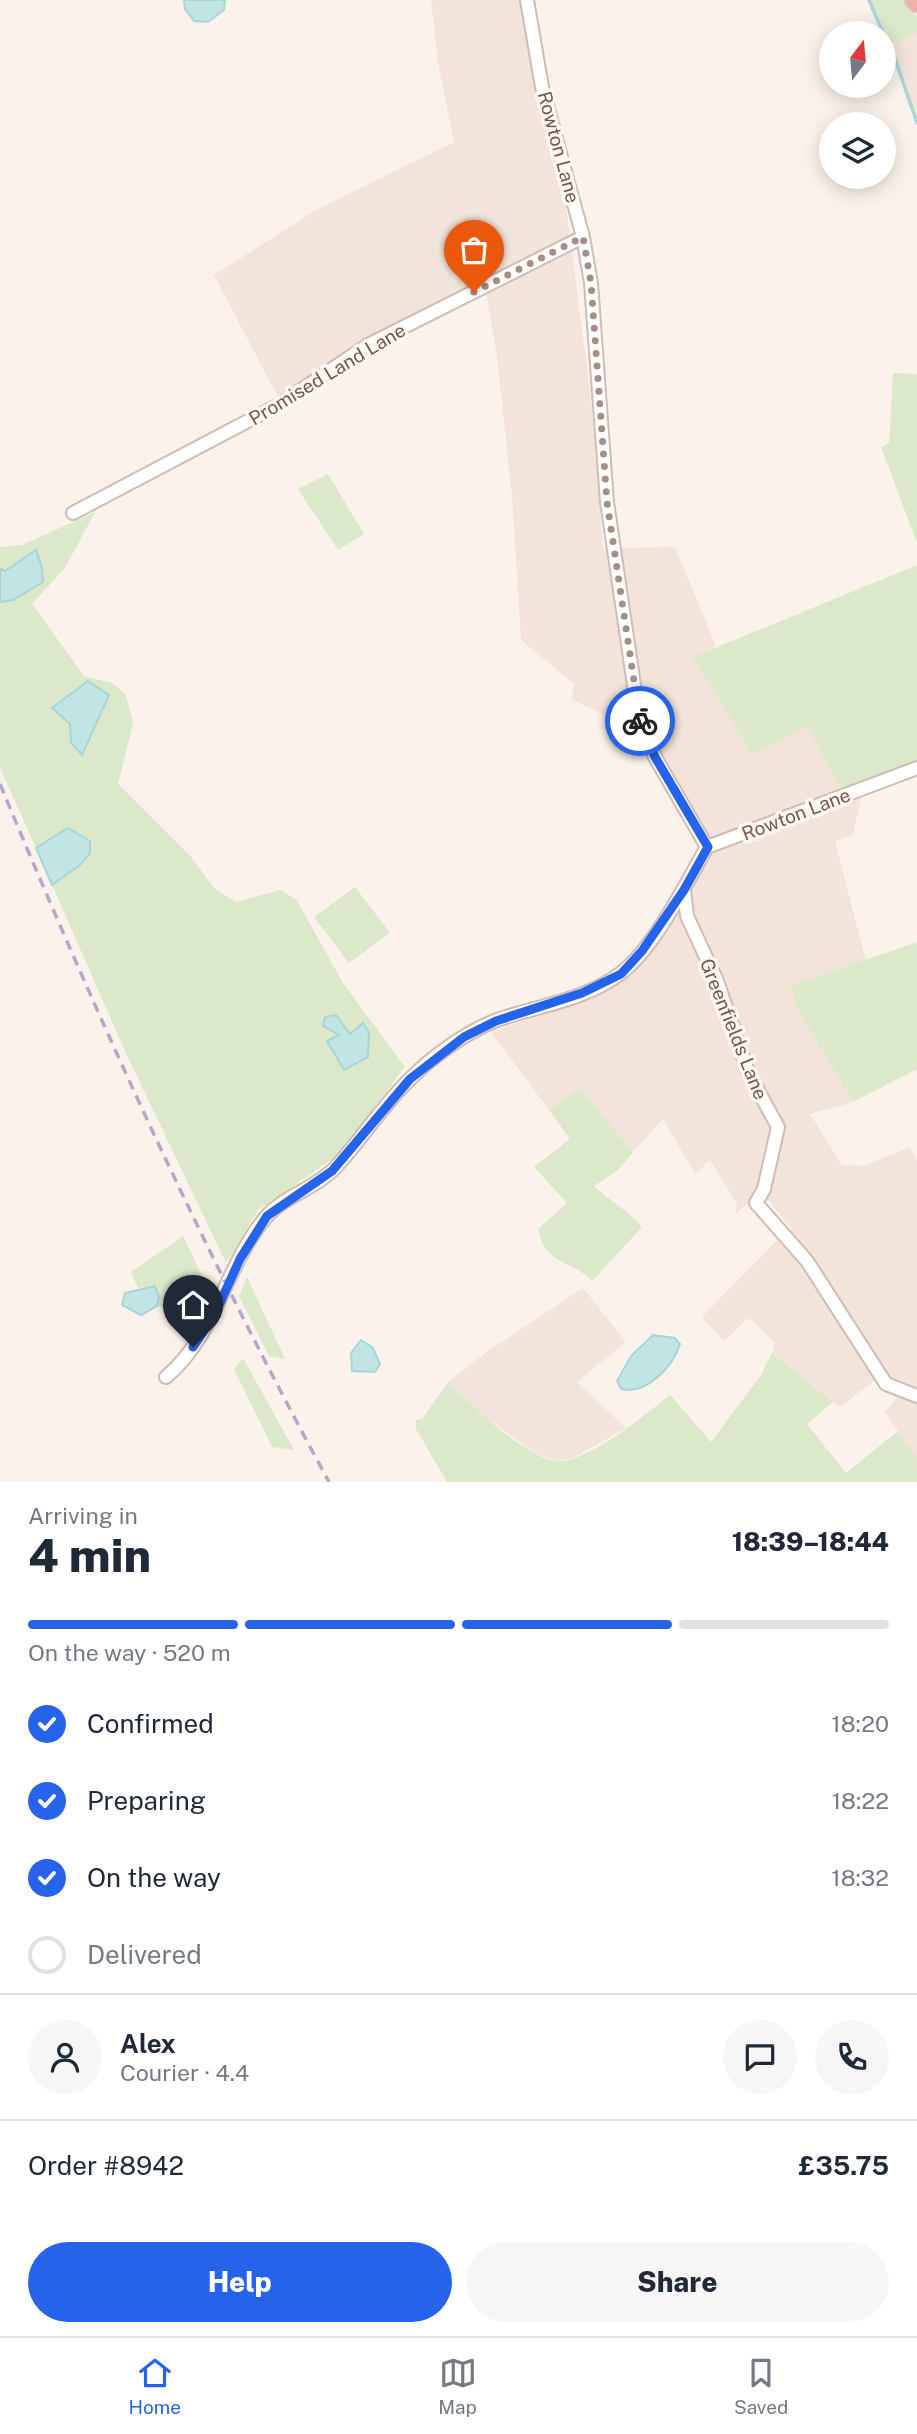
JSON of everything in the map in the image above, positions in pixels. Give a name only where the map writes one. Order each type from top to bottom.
[{"type":"street","name":"Rowton Lane","points":[[527,0],[542,86],[583,237],[591,283],[607,502],[639,719],[655,757],[708,847],[917,768]]},
{"type":"street","name":"Promised Land Lane","points":[[73,513],[282,403],[368,345],[583,237]]},
{"type":"street","points":[[166,1377],[183,1363],[215,1314],[240,1259],[267,1216],[332,1171],[410,1079],[475,1031],[496,1021],[582,993],[621,974],[642,951],[684,890],[708,847]]},
{"type":"street","name":"Greenfields Lane","points":[[684,890],[687,916],[717,981],[748,1072],[778,1127],[764,1189],[757,1203],[807,1261],[886,1384],[917,1396]]},
{"type":"shaded area","points":[[431,0],[524,0],[559,152],[591,399],[603,548],[675,547],[716,646],[694,658],[752,754],[807,726],[840,789],[862,794],[853,835],[835,841],[866,961],[790,986],[802,1017],[853,1102],[810,1114],[842,1165],[864,1166],[910,1147],[917,1161],[917,1458],[885,1412],[897,1398],[875,1380],[840,1407],[772,1353],[775,1343],[749,1318],[724,1341],[702,1317],[779,1238],[792,1229],[768,1200],[749,1203],[735,1214],[737,1204],[710,1160],[695,1174],[663,1119],[633,1152],[580,1089],[549,1110],[491,1032],[600,994],[621,981],[677,912],[678,890],[701,843],[623,723],[572,700],[574,684],[521,640],[512,496],[497,357],[485,286],[559,240],[365,339],[279,399],[214,275],[316,210],[454,142],[438,63]]},
{"type":"shaded area","points":[[917,32],[917,123],[896,67],[896,41]]},
{"type":"shaded area","points":[[583,1288],[626,1342],[577,1382],[626,1428],[575,1457],[557,1461],[536,1454],[479,1413],[448,1382],[489,1350]]},
{"type":"green space","points":[[869,0],[905,0],[917,17],[917,32],[896,41],[896,21],[878,21]]},
{"type":"green space","points":[[893,373],[917,374],[917,543],[881,447],[889,443]]},
{"type":"green space","points":[[328,474],[364,534],[338,550],[298,489]]},
{"type":"green space","points":[[95,512],[65,568],[32,604],[84,676],[112,683],[126,695],[133,723],[118,784],[191,857],[214,888],[236,902],[280,890],[296,899],[343,983],[405,1067],[337,1156],[258,1210],[226,1263],[125,1051],[52,885],[80,865],[85,857],[68,828],[36,848],[0,768],[0,602],[13,600],[43,582],[36,551],[5,571],[0,568],[0,547],[22,545]],"holes":[[[109,695],[82,755],[71,743],[70,725],[53,707]]]},
{"type":"green space","points":[[917,565],[917,761],[840,789],[807,726],[752,754],[693,657]]},
{"type":"green space","points":[[355,887],[390,933],[349,963],[314,917]]},
{"type":"green space","points":[[917,942],[917,1069],[853,1102],[802,1017],[790,986]]},
{"type":"green space","points":[[580,1089],[633,1152],[618,1170],[594,1186],[642,1227],[592,1281],[553,1256],[542,1241],[538,1229],[567,1203],[534,1167],[570,1139],[549,1110]]},
{"type":"green space","points":[[183,1236],[209,1290],[188,1327],[179,1313],[157,1306],[151,1286],[138,1288],[131,1272]]},
{"type":"green space","points":[[247,1277],[285,1359],[269,1356],[239,1296]]},
{"type":"green space","points":[[772,1353],[833,1402],[807,1424],[846,1473],[898,1431],[917,1458],[917,1482],[447,1482],[416,1429],[416,1420],[422,1419],[448,1382],[514,1440],[528,1450],[555,1461],[568,1460],[599,1447],[670,1395],[711,1442],[761,1375]]},
{"type":"green space","points":[[243,1358],[294,1450],[272,1447],[234,1369]]},
{"type":"water","points":[[184,0],[225,0],[224,10],[208,22],[194,21],[185,9]]},
{"type":"water","points":[[36,550],[43,582],[13,600],[0,602],[0,568],[5,571]]},
{"type":"water","points":[[88,681],[109,695],[82,755],[71,743],[70,724],[52,708]]},
{"type":"water","points":[[68,828],[90,841],[90,853],[80,865],[52,885],[36,848]]},
{"type":"water","points":[[336,1015],[350,1034],[363,1023],[369,1033],[368,1057],[344,1070],[327,1041],[339,1035],[323,1026],[325,1017]]},
{"type":"water","points":[[155,1286],[159,1298],[157,1306],[141,1315],[122,1305],[125,1293]]},
{"type":"water","points":[[653,1335],[675,1338],[680,1344],[671,1362],[657,1377],[640,1388],[621,1389],[617,1381],[631,1356]]},
{"type":"water","points":[[361,1340],[373,1348],[380,1364],[375,1372],[352,1371],[351,1353]]},
{"type":"waterway","points":[[869,0],[878,21]]},
{"type":"waterway","points":[[896,62],[917,123]]},
{"type":"railway","points":[[0,784],[115,1050],[197,1225],[329,1482]]},
{"type":"way so far","points":[[474,292],[583,237],[591,283],[607,502],[622,619],[640,721]]},
{"type":"route","points":[[193,1347],[215,1314],[240,1259],[267,1216],[332,1171],[410,1079],[464,1037],[496,1021],[582,993],[621,974],[642,951],[684,890],[708,847],[655,757],[640,721]]}]
